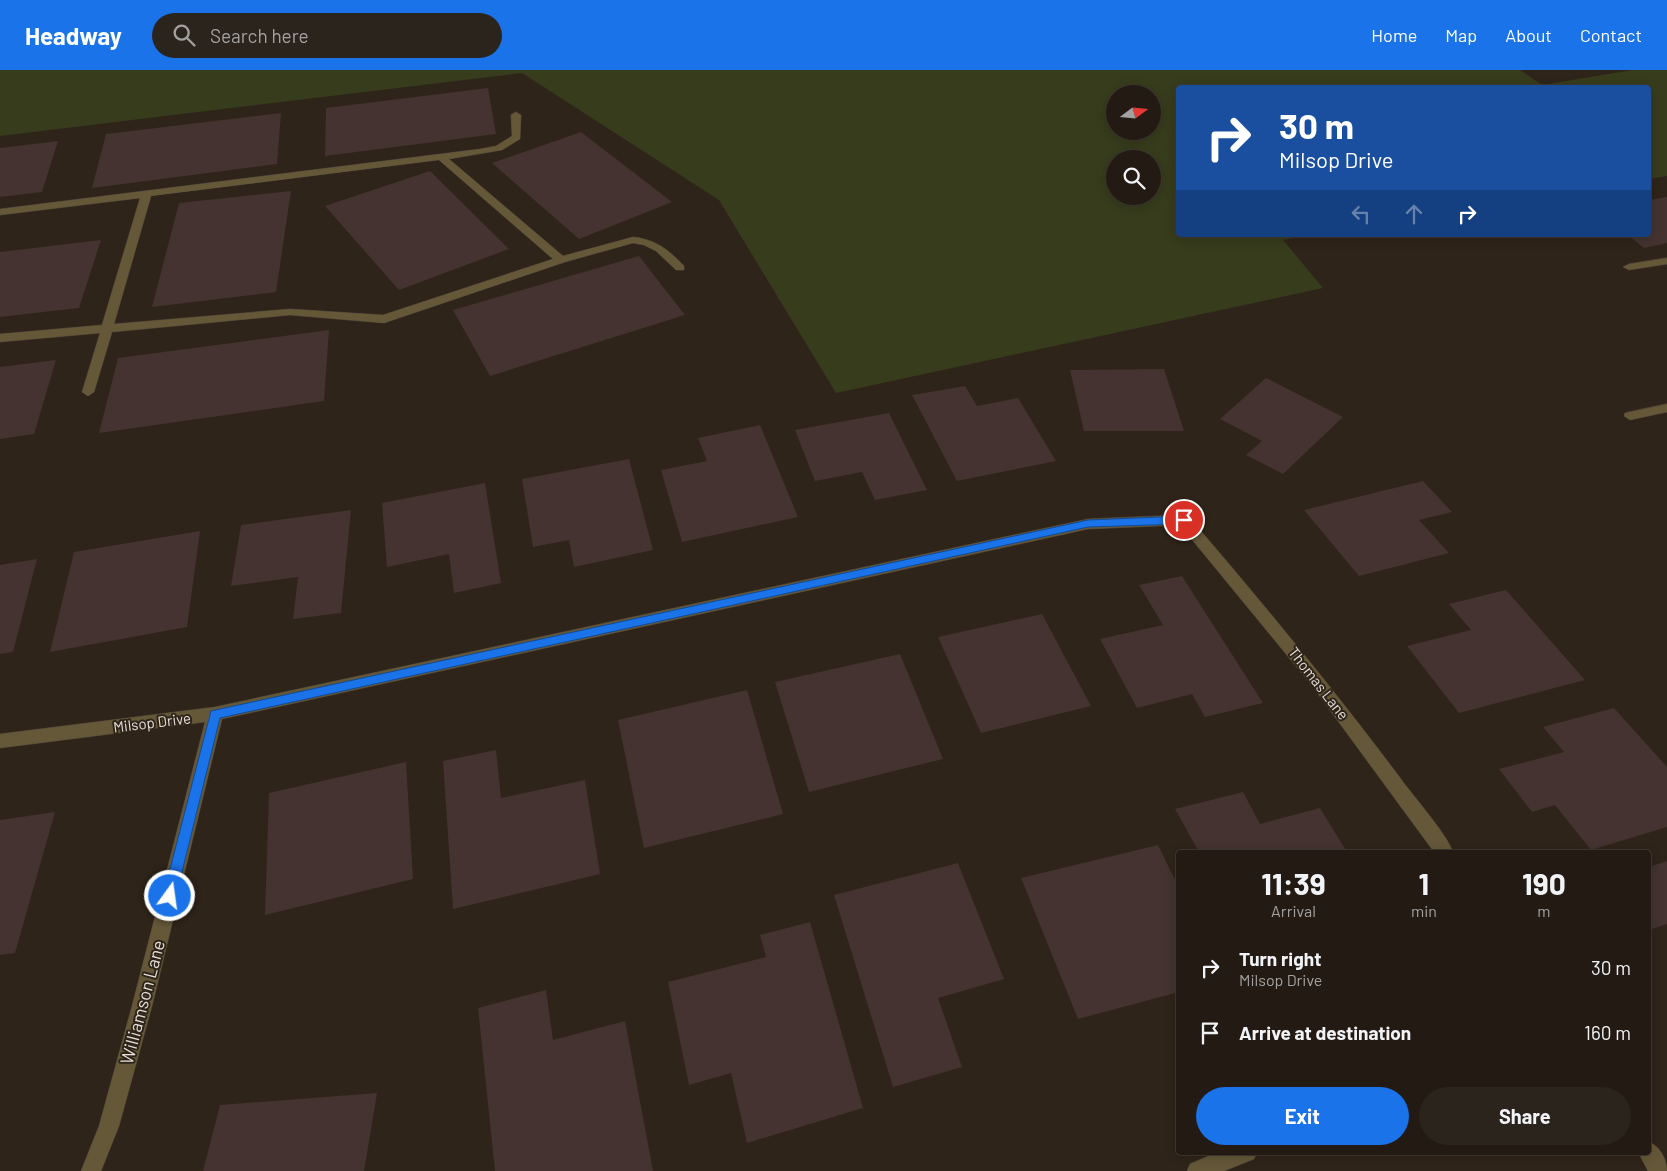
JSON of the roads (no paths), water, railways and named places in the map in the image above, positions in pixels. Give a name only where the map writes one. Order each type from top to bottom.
[{"type":"street","points":[[0,212],[480,152],[512,142],[517,137],[516,115]]},
{"type":"street","points":[[442,157],[561,260]]},
{"type":"street","points":[[88,392],[147,193]]},
{"type":"street","points":[[0,338],[290,312],[384,319],[619,242],[645,240],[659,247],[680,268]]},
{"type":"street","points":[[1629,267],[1667,261]]},
{"type":"street","points":[[1630,416],[1667,408]]},
{"type":"street","name":"Milsop Drive","points":[[0,741],[215,714],[1088,524],[1184,520]]},
{"type":"street","name":"Thomas Lane","points":[[1184,520],[1266,615],[1382,763],[1443,850]]},
{"type":"street","name":"Williamson Lane","points":[[91,1171],[109,1126],[142,1006],[215,714]]},
{"type":"street","points":[[1197,1171],[1239,1155]]},
{"type":"street","points":[[1650,1155],[1660,1171]]}]
